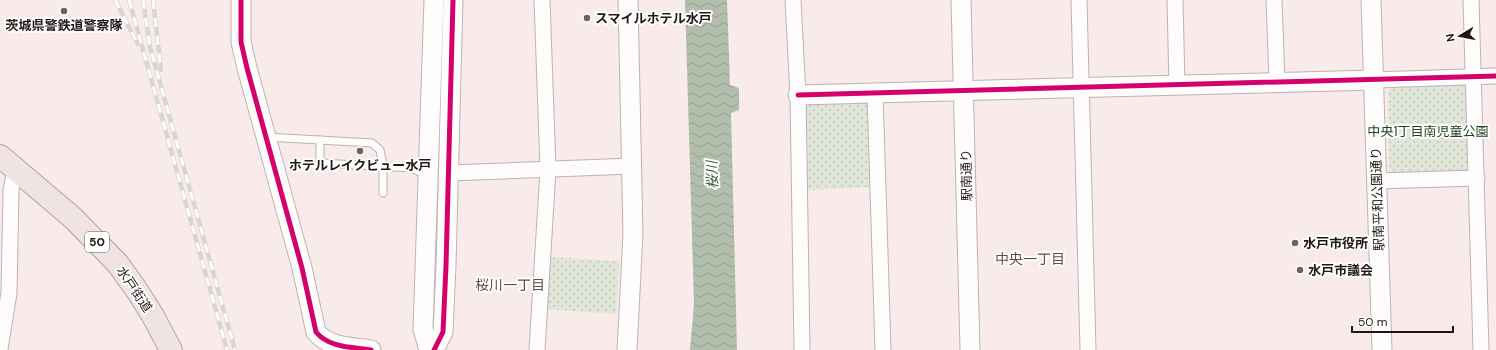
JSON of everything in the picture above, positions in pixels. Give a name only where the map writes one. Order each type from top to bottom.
[{"type":"main road","name":"水戸街道","points":[[7,162],[73,218],[118,264],[153,316],[171,350]]},
{"type":"street","points":[[242,0],[240,20],[241,42],[304,275],[319,344],[371,350]]},
{"type":"street","points":[[429,350],[423,329],[434,0]]},
{"type":"street","points":[[434,350],[443,332],[453,0]]},
{"type":"street","points":[[537,350],[548,169],[542,0]]},
{"type":"street","points":[[626,350],[633,234],[628,0]]},
{"type":"street","points":[[793,0],[798,94],[802,350]]},
{"type":"street","name":"駅南通り","points":[[962,0],[970,350]]},
{"type":"street","points":[[1079,0],[1088,350]]},
{"type":"street","points":[[1176,0],[1177,85]]},
{"type":"street","points":[[1274,0],[1277,82]]},
{"type":"street","name":"駅南平和公園通り","points":[[1371,0],[1382,350]]},
{"type":"street","points":[[1471,0],[1481,350]]},
{"type":"street","points":[[798,94],[1496,76]]},
{"type":"street","points":[[875,93],[883,350]]},
{"type":"street","points":[[0,349],[9,293],[11,191],[7,162]]},
{"type":"street","points":[[448,172],[632,166]]},
{"type":"street","points":[[1377,181],[1477,178]]},
{"type":"lane","points":[[266,137],[372,143],[380,150],[383,166],[383,193]]},
{"type":"lane","points":[[320,140],[320,163],[412,168],[428,177]]},
{"type":"green space","name":"中央1丁目南児童公園","points":[[1461,84],[1466,88],[1468,171],[1465,173],[1389,173],[1388,91],[1391,86]]},
{"type":"green space","points":[[866,100],[870,105],[872,187],[808,190],[804,105],[807,101]]},
{"type":"green space","points":[[547,257],[619,261],[616,314],[544,309]]},
{"type":"water","name":"桜川","points":[[685,0],[727,0],[730,85],[739,88],[739,110],[731,113],[737,350],[690,350],[694,304]]},
{"type":"railway","points":[[115,0],[138,44]]},
{"type":"railway","points":[[129,0],[227,350]]},
{"type":"railway","points":[[143,0],[150,47],[235,350]]},
{"type":"railway","points":[[153,0],[161,70]]},
{"type":"cycle path","points":[[241,0],[241,42],[302,268],[316,332],[321,337],[334,344],[371,350]]},
{"type":"cycle path","points":[[434,350],[443,332],[453,0]]},
{"type":"cycle path","points":[[798,95],[1496,76]]},
{"type":"place","name":"茨城県警鉄道警察隊","points":[[64,11]]},
{"type":"place","name":"スマイルホテル水戸","points":[[587,18]]},
{"type":"place","name":"ホテルレイクビュー水戸","points":[[360,151]]},
{"type":"place","name":"水戸市役所","points":[[1295,243]]},
{"type":"place","name":"水戸市議会","points":[[1300,270]]},
{"type":"district","name":"中央一丁目","points":[[1030,259]]},
{"type":"district","name":"桜川一丁目","points":[[510,285]]}]
